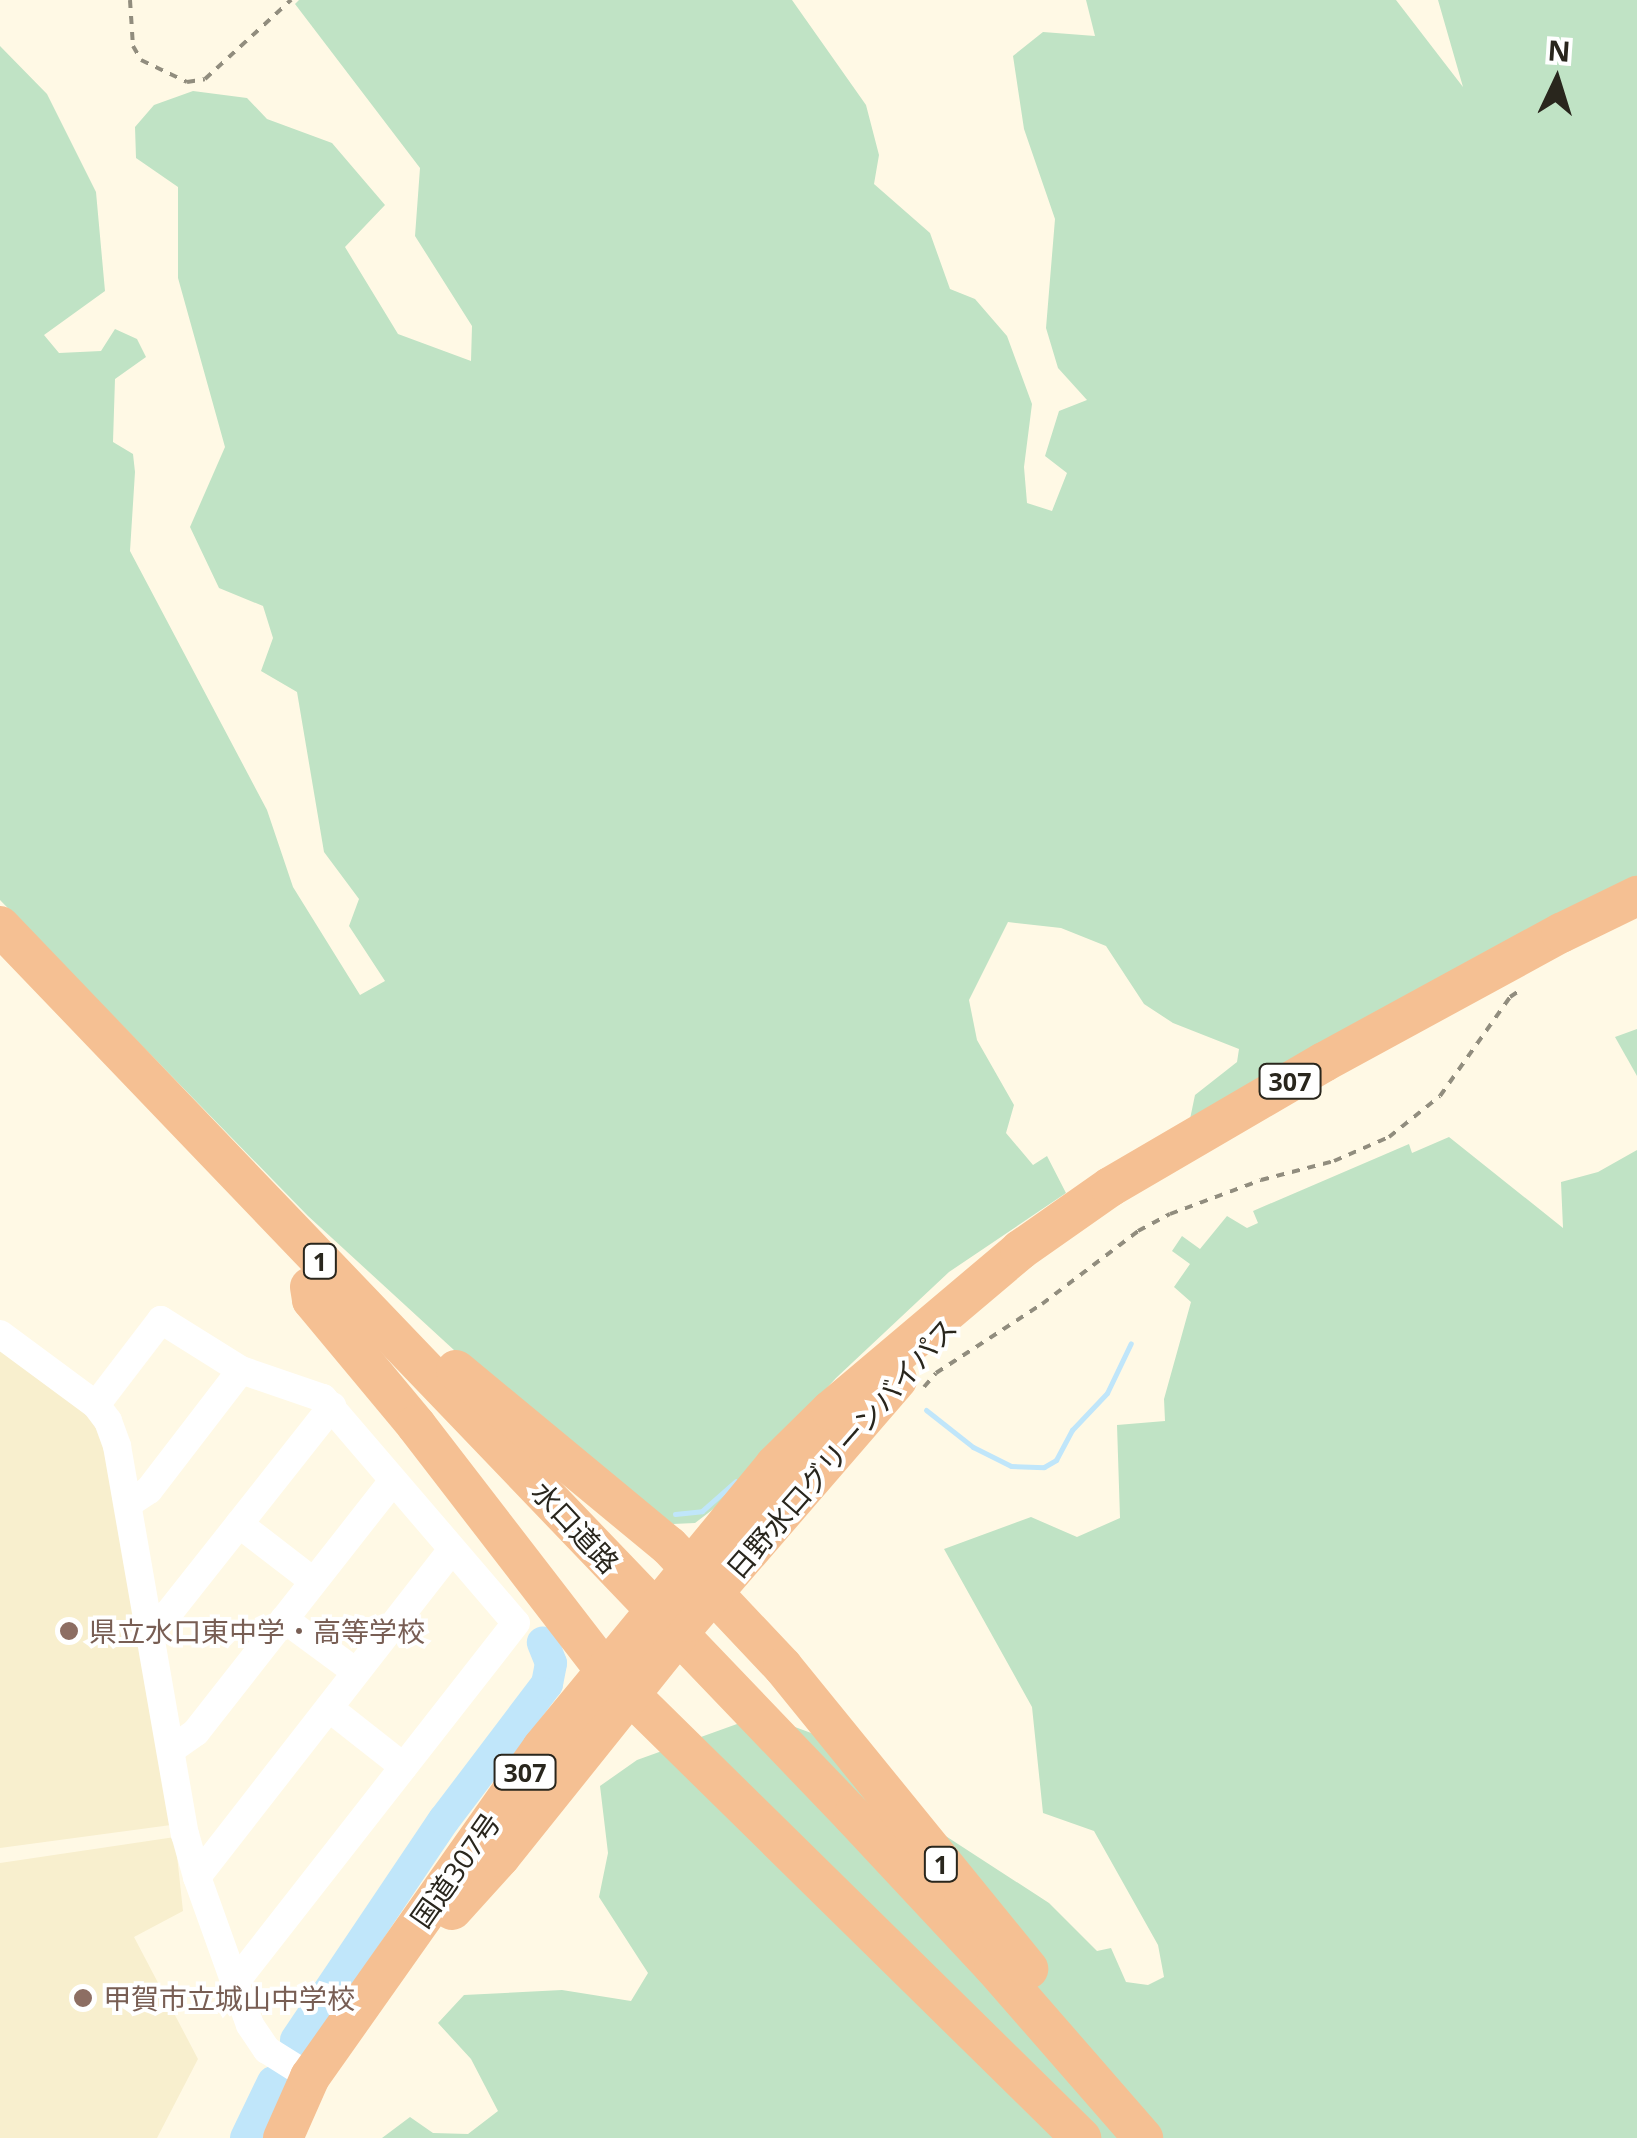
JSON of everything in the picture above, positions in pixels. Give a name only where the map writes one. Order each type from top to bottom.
[{"type":"highway","name":"日野水口グリーンバイパス","points":[[702,1581],[965,1300],[1020,1250],[1199,1133],[1561,932],[1637,896]]},
{"type":"highway","name":"水口道路","points":[[0,926],[311,1269],[634,1607],[994,1967],[1142,2138]]},
{"type":"highway","name":"水口道路","points":[[0,964],[311,1269]]},
{"type":"highway","name":"1","points":[[1081,2138],[618,1684],[312,1300],[311,1269],[332,1258],[437,1354],[645,1527],[702,1581],[783,1668],[1165,2138]]},
{"type":"highway","name":"日野水口グリーンバイパス","points":[[702,1581],[728,1523],[775,1464],[920,1332],[965,1300]]},
{"type":"highway","points":[[645,1527],[684,1537],[728,1523]]},
{"type":"highway","name":"国道307号","points":[[283,2138],[310,2078],[377,1988],[388,1982],[500,1857],[618,1684],[702,1581]]},
{"type":"highway","name":"水口道路","points":[[686,1658],[1107,2138]]},
{"type":"street","points":[[96,1405],[161,1320],[241,1370],[322,1398],[516,1623],[232,1986]]},
{"type":"street","points":[[0,1334],[96,1405],[118,1446],[197,1877],[232,1986],[267,2050],[310,2078]]},
{"type":"street","points":[[128,1504],[149,1490],[241,1370]]},
{"type":"street","points":[[149,1622],[168,1614],[332,1406]]},
{"type":"street","points":[[172,1749],[196,1732],[392,1482]]},
{"type":"street","points":[[239,1524],[313,1582]]},
{"type":"street","points":[[197,1877],[452,1550]]},
{"type":"street","points":[[284,1619],[356,1672]]},
{"type":"street","points":[[329,1708],[404,1766]]},
{"type":"path","points":[[130,0],[133,46],[141,60],[188,82],[205,79],[292,0]]},
{"type":"path","points":[[924,1388],[936,1373],[1042,1304],[1138,1231],[1170,1214],[1262,1180],[1334,1161],[1389,1137],[1440,1096],[1510,998],[1534,981]]},
{"type":"shaded area","name":"県立水口東中学・高等学校","points":[[0,1348],[85,1410],[104,1437],[171,1825],[0,1848]]},
{"type":"shaded area","name":"甲賀市立城山中学校","points":[[175,1837],[183,1911],[134,1937],[198,2059],[157,2138],[0,2138],[0,1863]]},
{"type":"green space","points":[[299,0],[792,0],[866,105],[879,155],[874,184],[930,233],[950,289],[975,299],[1007,336],[1032,404],[1024,467],[1027,503],[1052,511],[1067,473],[1045,456],[1059,411],[1087,400],[1058,368],[1046,328],[1055,219],[1024,129],[1013,56],[1043,32],[1095,36],[1086,0],[1396,0],[1463,87],[1438,0],[1637,0],[1637,878],[1190,1119],[1195,1095],[1237,1062],[1239,1049],[1173,1023],[1144,1004],[1106,946],[1061,928],[1008,922],[969,1000],[977,1040],[1014,1105],[1006,1133],[1033,1165],[1047,1156],[1066,1193],[949,1272],[836,1378],[720,1504],[695,1523],[673,1524],[491,1384],[308,1216],[0,900],[0,46],[47,94],[96,192],[105,291],[44,335],[59,353],[101,351],[115,329],[137,339],[146,357],[115,379],[113,442],[133,454],[135,472],[130,551],[267,810],[293,887],[360,995],[385,981],[349,926],[359,899],[324,852],[297,692],[261,671],[273,638],[263,606],[219,588],[190,527],[225,447],[178,278],[178,187],[136,158],[135,127],[154,105],[193,91],[247,98],[267,119],[332,143],[385,205],[345,247],[398,334],[471,361],[472,326],[415,236],[420,168],[295,4]]},
{"type":"green space","points":[[1637,1029],[1637,1076],[1615,1037]]},
{"type":"green space","points":[[1449,1137],[1563,1228],[1561,1182],[1598,1172],[1637,1150],[1637,2138],[382,2138],[410,2117],[433,2133],[468,2134],[498,2111],[471,2059],[438,2023],[464,1995],[562,1990],[631,2001],[648,1973],[599,1897],[608,1853],[600,1786],[637,1760],[762,1715],[814,1734],[861,1781],[1049,1903],[1097,1951],[1111,1948],[1126,1982],[1148,1985],[1164,1977],[1158,1945],[1094,1831],[1043,1813],[1032,1707],[944,1549],[1031,1517],[1077,1537],[1120,1518],[1117,1425],[1165,1421],[1164,1399],[1191,1302],[1174,1287],[1190,1264],[1172,1251],[1182,1236],[1200,1249],[1227,1216],[1247,1228],[1258,1223],[1253,1211],[1409,1144],[1412,1153]]},
{"type":"waterway","points":[[926,1410],[973,1447],[1011,1466],[1044,1467],[1056,1460],[1072,1430],[1107,1393],[1131,1343]]},
{"type":"waterway","points":[[675,1514],[702,1511],[736,1481]]},
{"type":"waterway","points":[[296,2040],[444,1820],[547,1684],[551,1663],[543,1643]]},
{"type":"waterway","points":[[246,2138],[273,2082]]},
{"type":"place","name":"県立水口東中学・高等学校","points":[[69,1631]]},
{"type":"place","name":"甲賀市立城山中学校","points":[[83,1998]]}]
